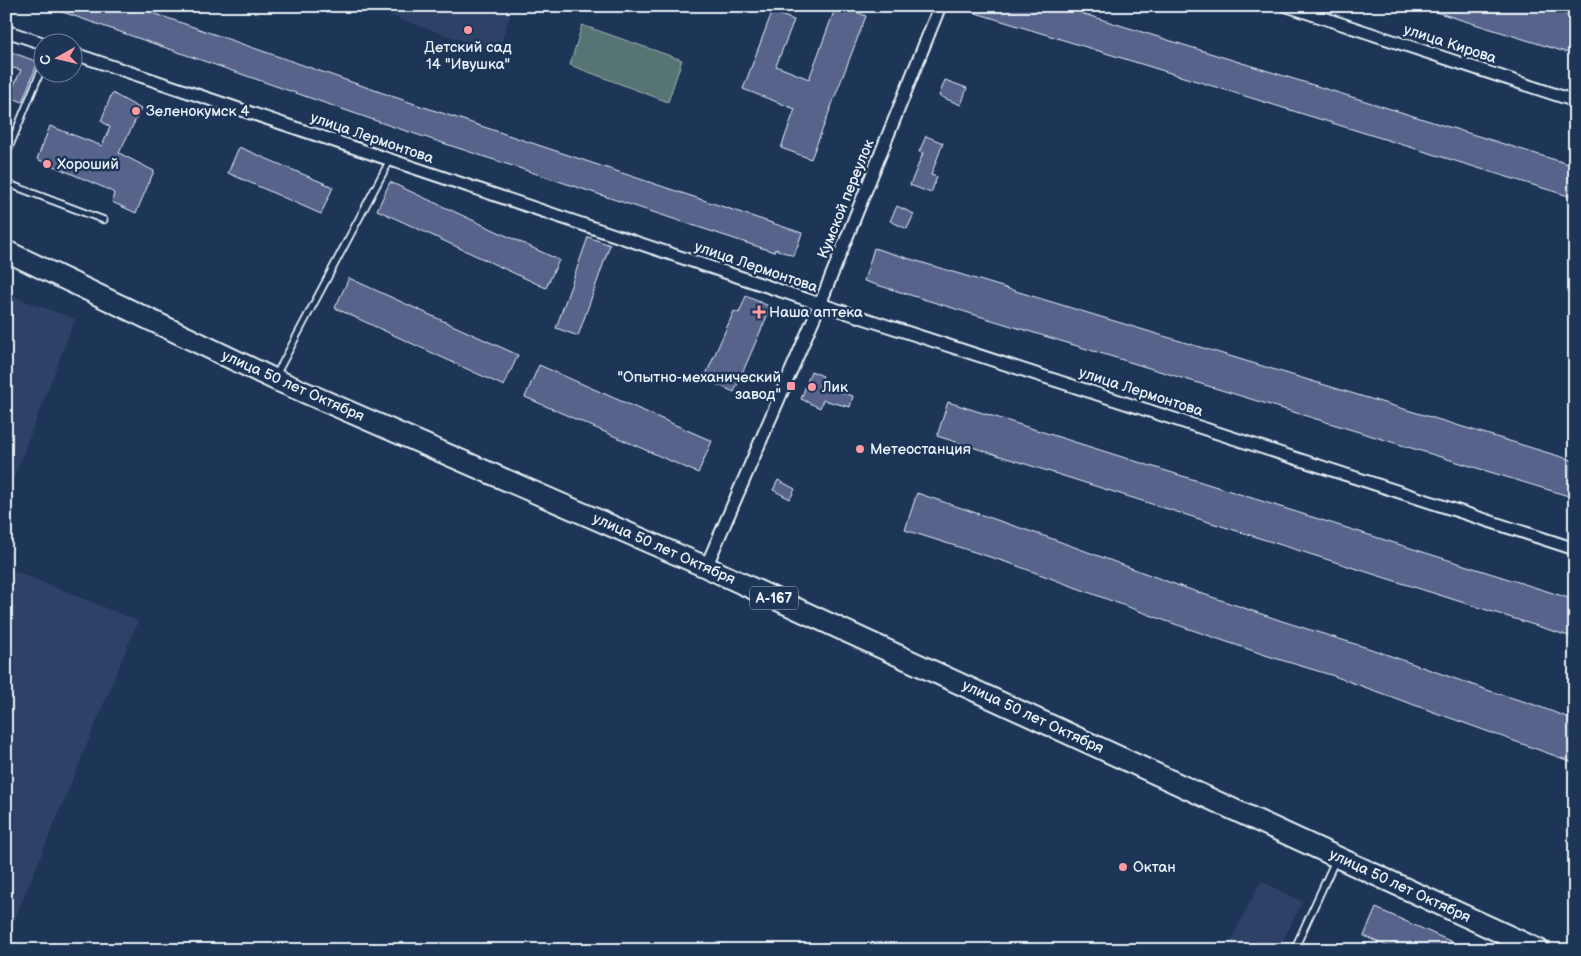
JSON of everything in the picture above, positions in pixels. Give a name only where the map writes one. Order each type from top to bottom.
[{"type":"highway","name":"улица 50 лет Октября","points":[[6,251],[274,379],[706,566],[1539,950]]},
{"type":"street","name":"Кумской переулок","points":[[706,566],[820,304],[940,6]]},
{"type":"street","name":"улица Кирова","points":[[1287,6],[1575,101]]},
{"type":"street","points":[[6,31],[32,40]]},
{"type":"street","name":"улица Лермонтова","points":[[82,56],[820,304],[1575,549]]},
{"type":"lane","points":[[6,155],[36,82]]},
{"type":"lane","points":[[274,379],[390,160]]},
{"type":"lane","points":[[6,183],[104,220]]},
{"type":"lane","points":[[1294,950],[1337,857]]},
{"type":"shaded area","name":"Детский сад 14 \"Ивушка\"","points":[[362,6],[513,6],[498,53]]},
{"type":"shaded area","points":[[6,294],[75,319],[6,498]]},
{"type":"shaded area","points":[[6,550],[13,551],[10,569],[138,621],[6,940]]},
{"type":"shaded area","points":[[1261,881],[1302,902],[1278,950],[1226,950]]},
{"type":"green space","points":[[582,25],[682,60],[668,102],[570,65]]},
{"type":"building","points":[[51,6],[133,6],[406,101],[802,233],[794,256],[775,249],[774,252],[388,125],[51,8]]},
{"type":"building","points":[[836,6],[842,6],[866,16],[811,159],[781,148],[795,109],[743,89],[772,12],[794,20],[776,66],[809,79]]},
{"type":"building","points":[[963,6],[1058,6],[1575,166],[1575,198],[963,9]]},
{"type":"building","points":[[1426,6],[1539,6],[1575,17],[1575,55],[1426,9]]},
{"type":"building","points":[[6,50],[32,60],[32,77],[22,102],[9,96],[21,70],[6,66]]},
{"type":"building","points":[[945,80],[967,88],[961,105],[939,96]]},
{"type":"building","points":[[112,93],[141,109],[119,153],[154,171],[136,213],[112,202],[114,193],[107,189],[37,159],[50,126],[102,146],[110,127],[101,121]]},
{"type":"building","points":[[926,136],[943,143],[931,175],[937,177],[931,193],[910,185],[923,153],[919,152]]},
{"type":"building","points":[[239,147],[333,187],[321,214],[228,173]]},
{"type":"building","points":[[390,182],[559,260],[546,288],[377,210]]},
{"type":"building","points":[[897,206],[914,214],[907,229],[890,221]]},
{"type":"building","points":[[588,237],[610,245],[578,336],[556,328]]},
{"type":"building","points":[[874,248],[1575,461],[1575,498],[864,281]]},
{"type":"building","points":[[349,278],[518,355],[504,386],[335,308]]},
{"type":"building","points":[[746,296],[771,307],[734,392],[704,379],[734,311],[739,313]]},
{"type":"building","points":[[539,365],[712,441],[698,473],[525,397]]},
{"type":"building","points":[[811,371],[823,376],[819,386],[853,396],[850,407],[823,400],[820,408],[801,399]]},
{"type":"building","points":[[948,402],[1575,600],[1575,638],[937,436]]},
{"type":"building","points":[[778,480],[795,489],[790,499],[773,490]]},
{"type":"building","points":[[917,493],[1050,538],[1177,585],[1371,649],[1575,720],[1575,763],[1331,675],[1271,657],[1166,621],[1012,564],[905,530]]},
{"type":"building","points":[[1376,908],[1470,950],[1395,950],[1364,936]]},
{"type":"place","name":"Детский сад 14 \"Ивушка\"","points":[[468,30]]},
{"type":"place","name":"Зеленокумск 4","points":[[136,111]]},
{"type":"place","name":"Хороший","points":[[47,164]]},
{"type":"place","name":"Наша аптека","points":[[759,312]]},
{"type":"place","name":"\"Опытно-механический завод\"","points":[[791,386]]},
{"type":"place","name":"Лик","points":[[812,387]]},
{"type":"place","name":"Метеостанция","points":[[860,449]]},
{"type":"place","name":"Октан","points":[[1123,867]]}]
